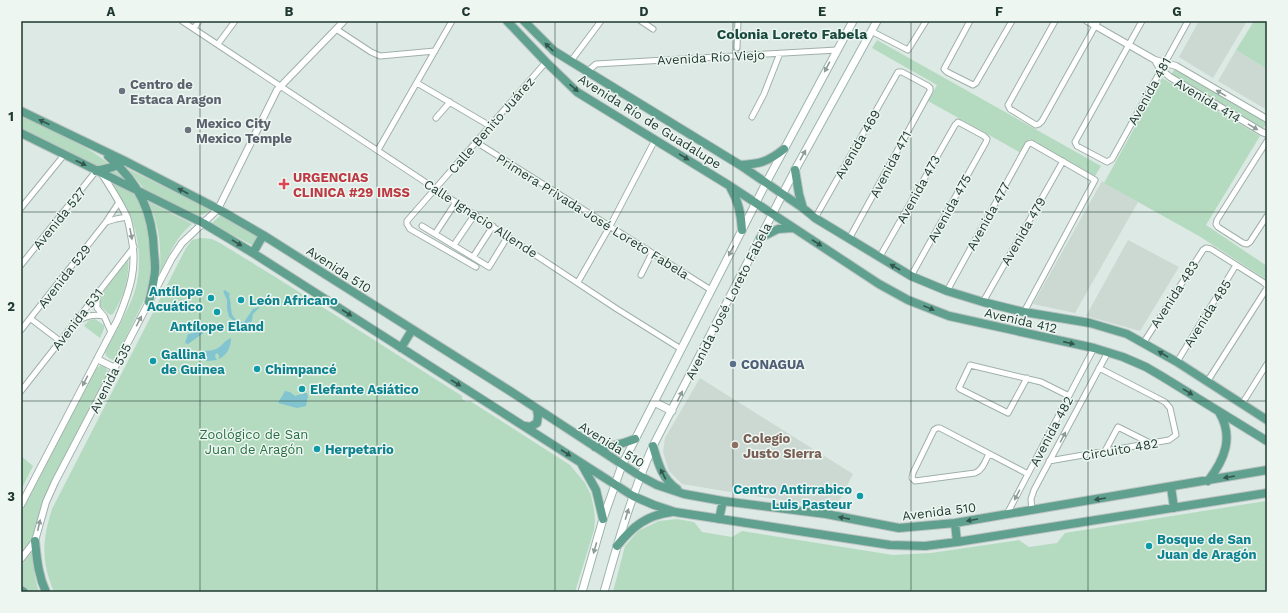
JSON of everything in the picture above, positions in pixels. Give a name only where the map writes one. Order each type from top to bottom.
[{"type":"main road","name":"Avenida Río de Guadalupe","points":[[507,21],[577,92],[773,214]]},
{"type":"main road","name":"Avenida Río de Guadalupe","points":[[524,21],[554,52],[740,165],[783,194]]},
{"type":"main road","name":"Avenida José Loreto Fabela","points":[[582,592],[614,484],[634,438],[654,402],[755,203],[853,21]]},
{"type":"main road","name":"Avenida José Loreto Fabela","points":[[604,592],[633,496],[640,476],[654,446],[795,170],[877,21]]},
{"type":"main road","points":[[21,111],[98,148],[121,163],[139,190],[150,216],[154,236],[155,276],[149,302]]},
{"type":"main road","points":[[22,134],[99,173],[139,190],[203,223],[253,253],[633,496],[675,512],[890,545],[925,546],[1267,493]]},
{"type":"main road","points":[[740,165],[761,163],[775,157],[784,149]]},
{"type":"main road","points":[[99,173],[121,163]]},
{"type":"main road","name":"Avenida 510","points":[[121,163],[218,209],[263,235],[622,465],[657,485],[684,494],[723,501],[826,514],[899,528],[955,523],[1267,470]]},
{"type":"main road","points":[[795,170],[802,208]]},
{"type":"main road","points":[[730,186],[739,206],[742,230]]},
{"type":"main road","name":"Avenida 412","points":[[783,194],[815,218],[911,276],[947,291],[983,302],[1024,312],[1090,323],[1127,334],[1144,342],[1267,420]]},
{"type":"main road","name":"Avenida 412","points":[[773,214],[879,284],[908,300],[949,316],[1094,348],[1123,357],[1146,367],[1267,441]]},
{"type":"main road","points":[[760,238],[778,228],[794,228]]},
{"type":"main road","points":[[253,253],[263,235]]},
{"type":"main road","points":[[401,348],[412,330]]},
{"type":"main road","points":[[654,402],[672,411]]},
{"type":"main road","points":[[525,426],[530,427],[537,423],[538,410]]},
{"type":"main road","points":[[1208,481],[1217,469],[1223,457],[1226,444],[1227,432],[1224,421],[1218,411]]},
{"type":"main road","points":[[594,447],[604,448],[626,442],[634,438]]},
{"type":"main road","points":[[654,446],[662,473],[669,484],[684,494]]},
{"type":"main road","points":[[581,462],[596,490],[603,519]]},
{"type":"main road","points":[[1171,487],[1174,508]]},
{"type":"main road","points":[[719,519],[723,501]]},
{"type":"main road","points":[[617,546],[626,535],[643,521],[658,514],[675,512]]},
{"type":"main road","points":[[955,523],[957,542]]},
{"type":"main road","points":[[35,541],[37,561],[42,584],[46,592]]},
{"type":"street","name":"Calle Ignacio Allende","points":[[182,21],[681,349]]},
{"type":"street","points":[[194,28],[199,21]]},
{"type":"street","points":[[218,44],[235,21]]},
{"type":"street","points":[[218,209],[274,95],[280,86],[344,21]]},
{"type":"street","points":[[378,150],[452,21]]},
{"type":"street","points":[[571,62],[602,21]]},
{"type":"street","points":[[641,21],[653,29]]},
{"type":"street","points":[[737,48],[738,21]]},
{"type":"street","points":[[871,30],[908,50],[926,21]]},
{"type":"street","points":[[970,21],[944,69],[971,85],[974,85],[1012,21]]},
{"type":"street","points":[[1055,21],[1008,106],[1010,109],[1036,125],[1042,121],[1097,23]]},
{"type":"street","name":"Avenida 414","points":[[1087,21],[1097,23],[1129,45],[1155,60],[1176,66],[1267,119]]},
{"type":"street","points":[[1129,45],[1142,21]]},
{"type":"street","name":"Avenida 481","points":[[1129,45],[1075,143],[1077,146],[1105,161],[1109,161],[1188,21]]},
{"type":"street","points":[[336,29],[371,52],[380,56],[435,51]]},
{"type":"street","name":"Avenida Río Viejo","points":[[588,72],[596,64],[837,50]]},
{"type":"street","points":[[752,117],[764,94],[780,53]]},
{"type":"street","name":"Avenida 414","points":[[1155,60],[1160,69],[1170,77],[1267,134]]},
{"type":"street","name":"Calle Benito Juárez","points":[[476,267],[408,227],[407,224],[409,219],[546,62]]},
{"type":"street","name":"Avenida 471","points":[[849,239],[926,98],[930,88],[899,71]]},
{"type":"street","name":"Avenida 469","points":[[815,218],[899,71]]},
{"type":"street","points":[[417,83],[490,126]]},
{"type":"street","points":[[436,118],[450,102]]},
{"type":"street","name":"Avenida 473","points":[[879,258],[954,125],[958,122],[987,139]]},
{"type":"street","name":"Avenida 475","points":[[911,276],[987,139]]},
{"type":"street","points":[[578,282],[610,226],[655,140]]},
{"type":"street","points":[[1267,140],[1217,220],[1216,224],[1218,227],[1247,244],[1250,242],[1267,216]]},
{"type":"street","name":"Primera Privada José Loreto Fabela","points":[[476,142],[711,290]]},
{"type":"street","name":"Avenida 477","points":[[947,291],[1028,144],[1030,143],[1063,161]]},
{"type":"street","points":[[21,208],[64,155]]},
{"type":"street","points":[[1024,312],[1095,182],[1094,179],[1063,161]]},
{"type":"street","name":"Avenida 479","points":[[983,302],[1063,161]]},
{"type":"street","name":"Avenida 535","points":[[21,505],[111,332],[128,296],[132,282],[134,247],[127,217],[119,202],[99,173]]},
{"type":"street","name":"Avenida 527","points":[[21,265],[99,173]]},
{"type":"street","name":"Avenida 529","points":[[21,330],[106,222],[119,202]]},
{"type":"street","points":[[435,234],[456,202]]},
{"type":"street","name":"Avenida 535","points":[[21,559],[35,541],[46,502],[149,302],[182,242],[218,209]]},
{"type":"street","points":[[454,245],[475,214]]},
{"type":"street","points":[[106,222],[127,217]]},
{"type":"street","points":[[422,226],[489,267],[508,236]]},
{"type":"street","points":[[473,257],[493,226]]},
{"type":"street","name":"Avenida 531","points":[[21,390],[134,247]]},
{"type":"street","name":"Avenida 483","points":[[1144,342],[1203,250],[1206,248],[1210,249],[1236,265]]},
{"type":"street","points":[[642,275],[652,253]]},
{"type":"street","points":[[1208,382],[1266,290],[1264,282],[1236,265]]},
{"type":"street","name":"Avenida 485","points":[[1176,362],[1236,265]]},
{"type":"street","points":[[97,294],[97,308],[104,316],[111,332]]},
{"type":"street","points":[[74,324],[90,315],[94,314],[104,316]]},
{"type":"street","points":[[31,318],[60,341]]},
{"type":"street","name":"Avenida 482","points":[[1007,514],[1094,348]]},
{"type":"street","name":"Avenida 482","points":[[1032,510],[1031,499],[1034,490],[1108,352]]},
{"type":"street","points":[[96,359],[115,368]]},
{"type":"street","points":[[1242,404],[1267,364]]},
{"type":"street","points":[[1027,378],[1010,412],[1008,413],[1005,413],[960,390],[960,385],[970,365],[1027,378],[1041,382],[1069,396]]},
{"type":"street","name":"Circuito 482","points":[[1050,461],[1150,444],[1169,440],[1176,435],[1168,405],[1165,402],[1099,368]]},
{"type":"street","points":[[1105,451],[1118,427],[1150,444]]},
{"type":"street","points":[[989,454],[979,472],[915,481],[912,478],[934,430],[937,428],[989,454],[1028,474]]},
{"type":"shaded area","points":[[1199,21],[1247,21],[1213,78],[1179,57]]},
{"type":"shaded area","points":[[1236,50],[1267,69],[1267,110],[1218,81]]},
{"type":"shaded area","points":[[1102,181],[1138,202],[1075,313],[1033,304]]},
{"type":"shaded area","points":[[1128,240],[1179,267],[1140,331],[1086,316]]},
{"type":"shaded area","name":"Colegio Justo SIerra","points":[[700,378],[853,474],[835,509],[682,484],[669,471],[663,452],[665,438]]},
{"type":"green space","points":[[1254,21],[1267,21],[1267,69],[1236,50]]},
{"type":"green space","points":[[877,40],[1101,166],[1095,176],[1029,139],[1021,153],[928,101],[937,85],[872,48]]},
{"type":"green space","points":[[1176,67],[1267,123],[1261,131],[1170,76]]},
{"type":"green space","points":[[1162,78],[1260,136],[1206,225],[1267,266],[1267,280],[1199,236],[1104,183]]},
{"type":"green space","points":[[21,114],[93,152],[110,164],[126,181],[21,130]]},
{"type":"green space","points":[[128,169],[211,210],[199,216],[144,189]]},
{"type":"green space","points":[[112,183],[134,193],[138,199],[148,224],[152,265],[151,279],[147,294],[116,358],[113,360],[107,357],[105,351],[134,294],[138,278],[139,259],[137,240],[132,221],[127,208]]},
{"type":"green space","points":[[149,202],[192,224],[177,240],[160,273],[159,237],[156,221]]},
{"type":"green space","points":[[222,214],[257,233],[258,238],[254,246],[213,225],[212,223]]},
{"type":"green space","name":"Zoológico de San Juan de Aragón","points":[[201,238],[212,239],[220,243],[277,278],[462,396],[462,399],[467,402],[470,401],[570,465],[585,483],[591,495],[595,520],[594,530],[575,592],[54,592],[47,570],[44,551],[46,531],[52,509],[186,248],[192,240]]},
{"type":"green space","points":[[128,258],[128,273],[123,294],[117,308],[113,314],[110,315],[99,305],[99,298]]},
{"type":"green space","points":[[95,319],[104,325],[100,338],[84,326],[89,320]]},
{"type":"green space","points":[[101,365],[108,371],[106,380],[47,493],[39,515],[33,539],[21,554],[21,513],[94,370]]},
{"type":"green space","points":[[21,456],[33,466],[21,490]]},
{"type":"green space","name":"Bosque de San Juan de Aragón","points":[[1266,501],[1267,592],[613,592],[625,546],[638,531],[659,521],[677,519],[694,522],[702,532],[732,537],[742,531],[893,555],[931,553],[1019,540],[1029,547],[1057,543],[1065,533]]},
{"type":"green space","points":[[34,549],[34,571],[39,592],[32,592],[21,584],[21,566]]},
{"type":"water","points":[[225,290],[230,294],[229,296],[233,316],[239,321],[244,322],[253,309],[261,306],[253,314],[251,325],[247,331],[238,331],[234,321],[229,317],[227,300],[223,291]]},
{"type":"water","points":[[206,325],[209,329],[188,344],[185,343],[188,334],[193,333]]},
{"type":"water","points":[[231,338],[228,350],[219,359],[219,355],[216,353],[215,356],[217,360],[207,361],[198,359],[202,353],[218,348]]},
{"type":"water","points":[[285,391],[290,392],[295,396],[307,393],[308,396],[306,406],[297,408],[278,403]]},
{"type":"place","name":"Centro de Estaca Aragon","points":[[122,91]]},
{"type":"place","name":"Mexico City Mexico Temple","points":[[188,130]]},
{"type":"place","name":"URGENCIAS CLINICA #29 IMSS","points":[[284,184]]},
{"type":"place","name":"Antílope Acuático","points":[[211,298]]},
{"type":"place","name":"León Africano","points":[[241,300]]},
{"type":"place","name":"Antílope Eland","points":[[217,312]]},
{"type":"place","name":"Gallina de Guinea","points":[[153,361]]},
{"type":"place","name":"CONAGUA","points":[[733,364]]},
{"type":"place","name":"Chimpancé","points":[[257,369]]},
{"type":"place","name":"Elefante Asiático","points":[[302,389]]},
{"type":"place","name":"Colegio Justo SIerra","points":[[735,445]]},
{"type":"place","name":"Herpetario","points":[[317,449]]},
{"type":"place","name":"Centro Antirrabico Luis Pasteur","points":[[860,496]]},
{"type":"place","name":"Bosque de San Juan de Aragón","points":[[1149,546]]},
{"type":"district","name":"Colonia Loreto Fabela","points":[[792,34]]}]
